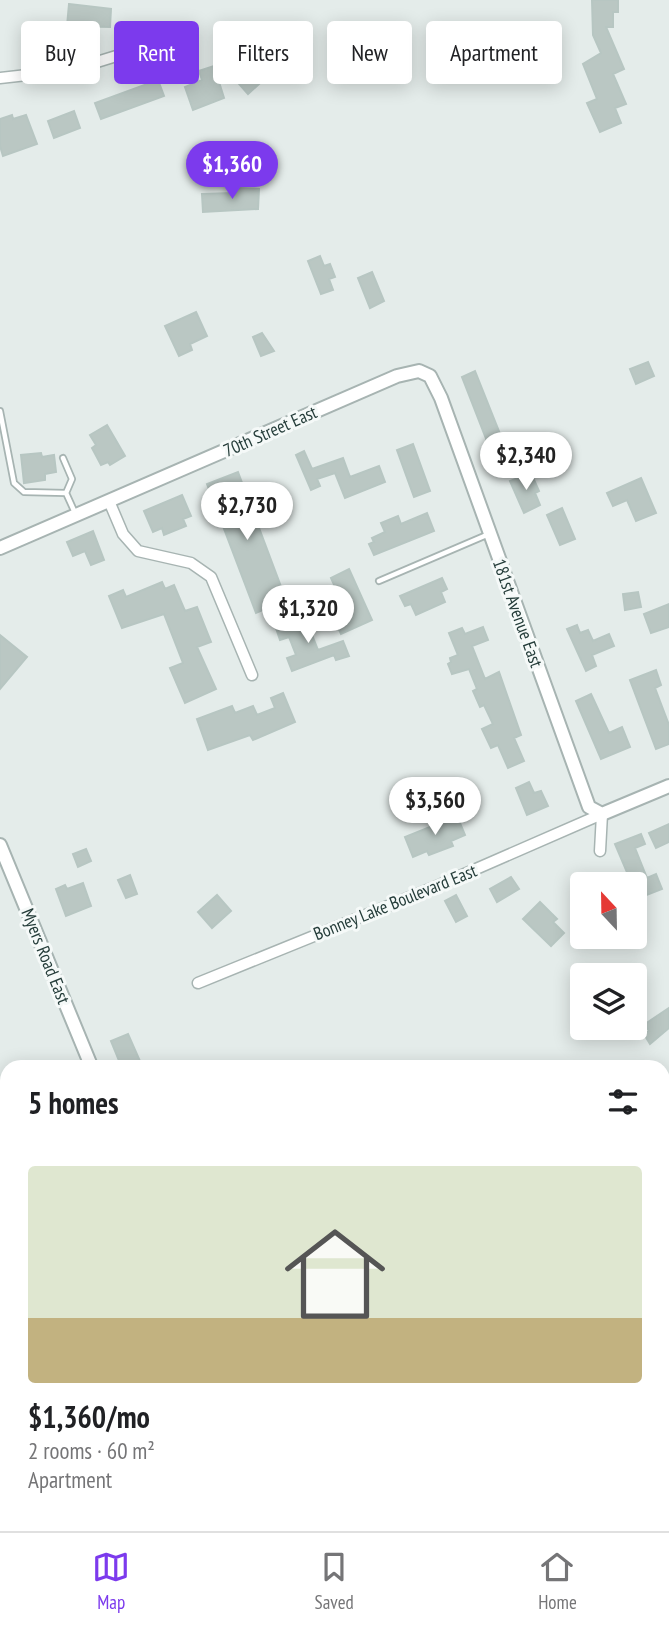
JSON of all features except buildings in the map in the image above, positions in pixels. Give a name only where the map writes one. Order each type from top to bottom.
[{"type":"street","points":[[0,78],[71,70],[114,57]]},
{"type":"street","name":"70th Street East","points":[[0,548],[397,376],[411,371],[425,373]]},
{"type":"street","name":"181st Avenue East","points":[[425,373],[433,381],[441,398],[583,795],[592,810],[602,814]]},
{"type":"street","points":[[109,502],[123,534],[138,551],[191,564],[211,577],[252,675]]},
{"type":"street","name":"Bonney Lake Boulevard East","points":[[198,983],[437,886],[669,786]]},
{"type":"street","points":[[600,851],[602,814]]},
{"type":"street","name":"Myers Road East","points":[[0,845],[89,1060]]},
{"type":"lane","points":[[0,411],[14,483],[24,492],[66,493]]},
{"type":"lane","points":[[63,458],[72,480],[66,493],[76,516]]},
{"type":"lane","points":[[379,581],[490,534]]}]
